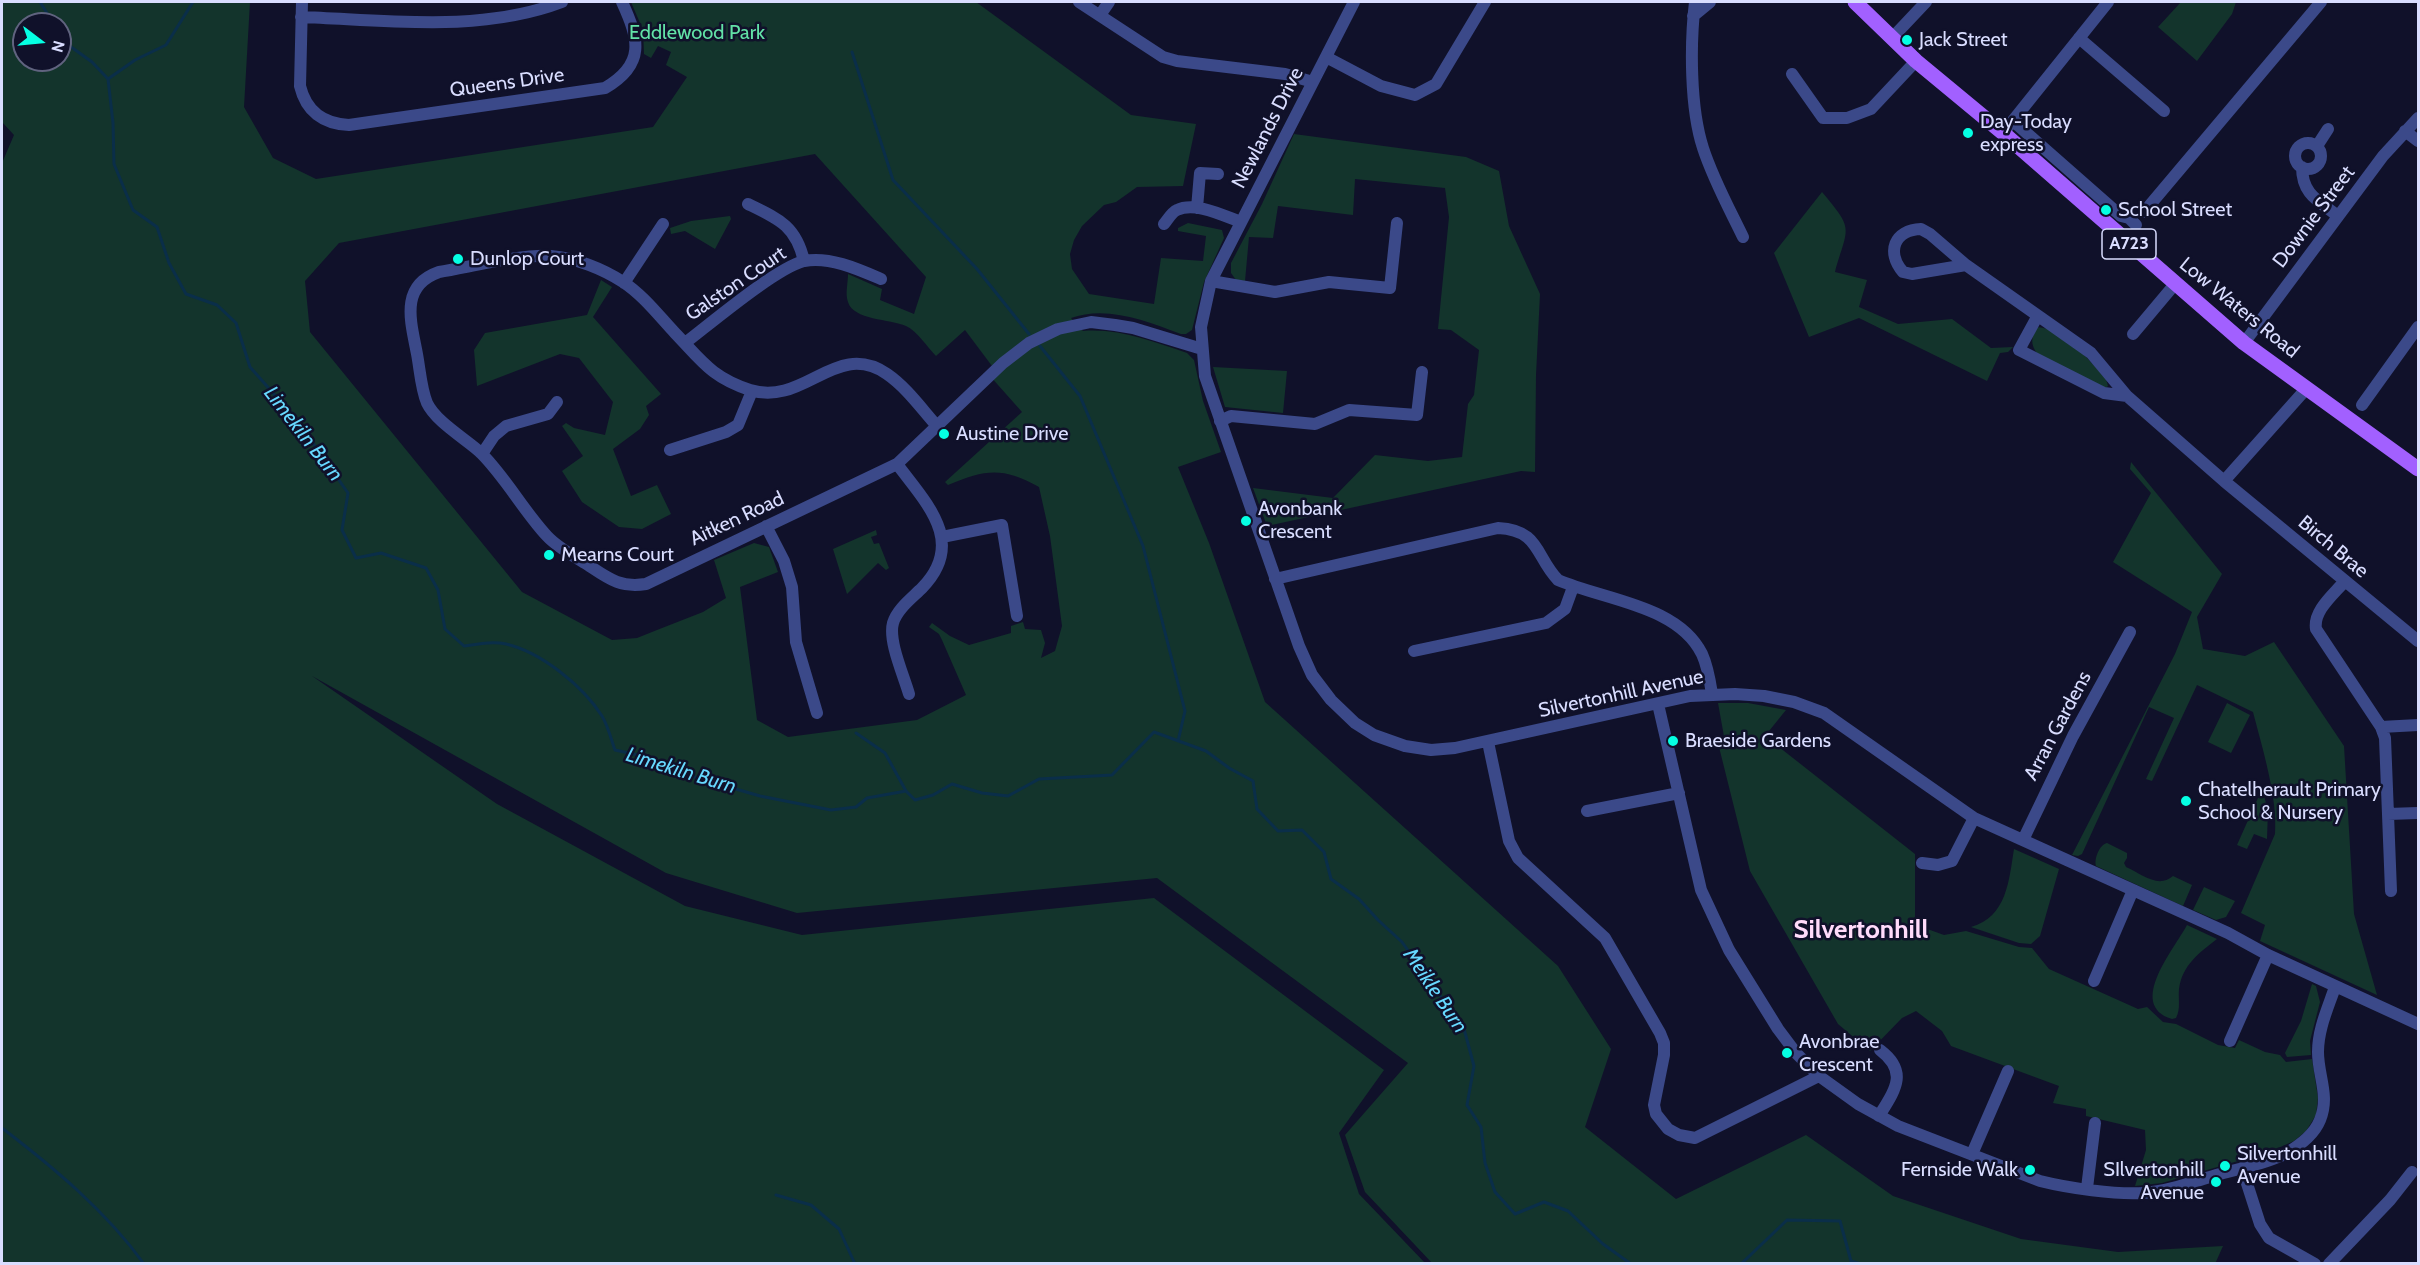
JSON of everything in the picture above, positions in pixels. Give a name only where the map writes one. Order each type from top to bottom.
[{"type":"main road","name":"Low Waters Road","points":[[1855,2],[1916,61],[2008,127],[2175,284],[2244,343],[2418,469]]},
{"type":"street","points":[[302,2],[301,17],[412,21],[482,20],[546,8],[562,2]]},
{"type":"street","name":"Queens Drive","points":[[301,17],[300,86],[303,96],[314,113],[330,122],[350,125],[605,88],[629,69],[637,48],[634,28],[622,2]]},
{"type":"street","points":[[1079,2],[1163,57],[1178,62],[1285,74],[1313,82]]},
{"type":"street","points":[[1101,15],[1110,2]]},
{"type":"street","name":"Newlands Drive","points":[[1213,277],[1354,2]]},
{"type":"street","points":[[1326,57],[1381,86],[1415,95],[1436,84],[1485,2]]},
{"type":"street","points":[[1695,2],[1693,16],[1695,108],[1698,127],[1716,179],[1743,237]]},
{"type":"street","points":[[1693,16],[1710,2]]},
{"type":"street","points":[[2008,127],[2108,2]]},
{"type":"street","points":[[2144,212],[2321,2]]},
{"type":"street","points":[[1892,38],[1922,3]]},
{"type":"street","points":[[2079,38],[2164,111]]},
{"type":"street","points":[[1791,74],[1823,118],[1847,118],[1871,109],[1916,61]]},
{"type":"street","name":"Downie Street","points":[[2244,343],[2384,156],[2418,118]]},
{"type":"street","name":"Low Waters Road","points":[[2008,127],[2121,216],[2129,218],[2136,225]]},
{"type":"street","points":[[2317,146],[2328,129]]},
{"type":"street","points":[[2405,131],[2418,141]]},
{"type":"street","points":[[2302,167],[2314,168],[2319,164],[2321,152],[2317,146],[2306,143],[2297,151],[2296,157],[2302,167],[2302,181],[2308,193],[2338,216]]},
{"type":"street","points":[[1197,208],[1200,173],[1218,174]]},
{"type":"street","points":[[748,204],[780,220],[791,229],[801,246],[804,261]]},
{"type":"street","points":[[1164,224],[1175,210],[1185,207],[1197,208],[1241,222]]},
{"type":"street","points":[[624,283],[663,224]]},
{"type":"street","points":[[1213,277],[1275,292],[1329,282],[1390,288],[1397,224]]},
{"type":"street","name":"Birch Brae","points":[[1966,265],[1912,274],[1903,272],[1894,257],[1895,246],[1901,235],[1910,230],[1921,229],[2037,317],[2069,336],[2091,353],[2127,396],[2224,481],[2418,641]]},
{"type":"street","name":"Aitken Road","points":[[752,391],[704,367],[685,343],[624,283],[571,259],[550,256],[439,272],[427,276],[418,284],[412,296],[410,310],[428,404],[435,415],[482,454],[547,536],[618,584],[631,586],[646,584],[897,464],[1003,363],[1029,343],[1058,329],[1091,322],[1115,325],[1142,330],[1202,349]]},
{"type":"street","name":"Galston Court","points":[[685,343],[776,275],[804,261],[840,264],[881,279]]},
{"type":"street","name":"Silvertonhill Avenue","points":[[1213,277],[1201,327],[1205,376],[1275,579],[1312,675],[1331,700],[1355,723],[1374,735],[1405,747],[1431,750],[1488,742],[1690,696],[1712,694],[1764,696],[1794,702],[1824,713],[1974,818],[2228,933],[2268,955],[2418,1024]]},
{"type":"street","points":[[2133,334],[2175,284]]},
{"type":"street","points":[[2037,317],[2019,350],[2104,393],[2127,396]]},
{"type":"street","points":[[2361,405],[2418,327]]},
{"type":"street","points":[[670,450],[726,432],[738,425],[752,391],[776,393],[795,388],[848,363],[864,363],[887,374],[937,426]]},
{"type":"street","points":[[1220,421],[1231,416],[1315,424],[1349,410],[1417,414],[1422,372]]},
{"type":"street","points":[[2224,481],[2306,389]]},
{"type":"street","points":[[482,454],[494,436],[506,426],[548,414],[557,402]]},
{"type":"street","points":[[897,464],[933,514],[942,537],[942,549],[934,574],[898,611],[892,624],[893,640],[909,694]]},
{"type":"street","points":[[942,537],[1002,525],[1017,616]]},
{"type":"street","points":[[766,526],[784,561],[792,587],[796,642],[817,713]]},
{"type":"street","points":[[1275,579],[1498,528],[1514,529],[1527,535],[1536,544],[1548,570],[1558,580],[1573,587],[1664,616],[1680,626],[1702,653],[1712,694]]},
{"type":"street","points":[[2344,582],[2319,612],[2316,618],[2316,629],[2381,727],[2385,738],[2391,891]]},
{"type":"street","points":[[1414,651],[1546,623],[1565,609],[1573,587]]},
{"type":"street","name":"Arran Gardens","points":[[2023,840],[2073,736],[2130,632]]},
{"type":"street","points":[[1658,704],[1701,890],[1730,950],[1778,1029],[1796,1053],[1819,1076],[1858,1104],[1898,1126],[2040,1181],[2087,1188],[2142,1193],[2156,1192],[2271,1160],[2291,1150],[2310,1136],[2320,1122],[2325,1086],[2318,1056],[2319,1042],[2321,1029],[2336,987]]},
{"type":"street","points":[[2381,727],[2418,725]]},
{"type":"street","points":[[1488,742],[1509,841],[1518,858],[1605,938],[1660,1034],[1664,1055],[1654,1105],[1661,1122],[1679,1135],[1695,1138],[1819,1076]]},
{"type":"street","points":[[1587,811],[1679,793]]},
{"type":"street","points":[[2388,814],[2418,813]]},
{"type":"street","points":[[1922,863],[1938,865],[1952,861],[1974,818]]},
{"type":"street","points":[[2094,981],[2133,890]]},
{"type":"street","points":[[2229,1041],[2268,955]]},
{"type":"street","points":[[1879,1116],[1898,1077],[1897,1068],[1892,1059],[1880,1050]]},
{"type":"street","points":[[1972,1154],[2008,1071]]},
{"type":"street","points":[[2087,1188],[2095,1123]]},
{"type":"street","points":[[2242,1168],[2260,1224],[2269,1238],[2315,1263]]},
{"type":"street","points":[[2329,1263],[2390,1200],[2412,1172]]},
{"type":"green space","name":"Eddlewood Park","points":[[2,2],[250,2],[244,107],[273,158],[316,179],[653,127],[687,77],[666,65],[671,52],[658,46],[651,58],[644,54],[643,30],[631,2],[976,2],[1131,115],[1196,124],[1183,186],[1137,187],[1116,202],[1104,205],[1082,226],[1074,240],[1070,254],[1072,269],[1089,294],[1154,304],[1161,258],[1203,261],[1206,236],[1178,231],[1178,228],[1188,223],[1222,230],[1224,238],[1204,282],[1192,330],[1181,334],[1154,324],[1112,314],[1084,314],[1071,318],[1083,331],[1110,332],[1136,337],[1187,353],[1194,360],[1203,401],[1221,452],[1178,467],[1209,543],[1265,702],[1558,966],[1611,1049],[1585,1127],[1676,1199],[1806,1135],[1893,1196],[2021,1239],[2118,1252],[2223,1246],[2215,1264],[1432,1263],[1365,1192],[1345,1135],[1408,1063],[1157,878],[797,913],[666,873],[312,676],[497,804],[685,906],[802,935],[1154,898],[1384,1070],[1339,1133],[1359,1194],[1425,1263],[2,1264],[2,163],[14,135],[2,122]],"holes":[[[815,154],[926,277],[914,314],[880,300],[882,289],[848,274],[848,302],[851,308],[864,316],[910,328],[936,356],[965,330],[995,370],[990,376],[1022,412],[945,482],[948,485],[973,476],[994,472],[1015,476],[1039,487],[1050,536],[1062,626],[1055,651],[1041,658],[1045,643],[1041,630],[1025,629],[1023,622],[1011,626],[1011,633],[969,645],[950,636],[932,623],[929,627],[939,634],[966,695],[917,720],[788,737],[757,720],[740,587],[778,572],[769,547],[754,543],[714,560],[726,598],[703,612],[637,638],[612,640],[522,592],[310,332],[305,281],[339,243]]]},
{"type":"green space","points":[[2181,2],[2236,2],[2232,14],[2197,61],[2158,27]]},
{"type":"green space","points":[[1294,134],[1466,157],[1499,171],[1509,226],[1540,294],[1535,472],[1521,471],[1267,526],[1253,488],[1333,498],[1375,455],[1428,461],[1462,457],[1468,404],[1474,395],[1479,350],[1451,330],[1438,329],[1449,217],[1445,188],[1355,179],[1353,215],[1278,206],[1273,238],[1249,237],[1245,281],[1236,280],[1231,273],[1231,263],[1262,204]]},
{"type":"green space","points":[[1822,192],[1840,214],[1846,229],[1835,272],[1867,280],[1859,307],[1898,324],[1952,319],[1991,348],[2013,347],[2008,352],[2000,353],[1987,381],[1859,318],[1809,337],[1774,253]]},
{"type":"green space","points":[[730,216],[731,219],[715,249],[685,231],[671,234],[670,228],[691,221]]},
{"type":"green space","points":[[601,280],[612,287],[593,317],[661,394],[646,406],[649,415],[640,429],[613,449],[631,496],[657,485],[671,514],[642,529],[619,527],[582,502],[562,471],[583,456],[562,426],[566,423],[574,428],[605,435],[613,402],[579,358],[560,354],[477,386],[474,350],[485,333],[587,315]]},
{"type":"green space","points":[[2037,327],[2057,333],[2067,339],[2106,379],[2108,386],[2105,388],[2038,355],[2032,341]]},
{"type":"green space","points":[[1213,367],[1287,371],[1283,413],[1225,407]]},
{"type":"green space","points":[[2131,462],[2222,574],[2197,617],[2203,649],[2245,656],[2274,642],[2344,746],[2354,914],[2377,995],[2260,941],[2265,925],[2241,913],[2275,834],[2272,789],[2253,712],[2197,685],[2152,781],[2146,779],[2174,718],[2149,707],[2082,854],[2072,855],[2175,654],[2192,612],[2113,562],[2151,493],[2130,469]]},
{"type":"green space","points":[[876,530],[877,535],[871,537],[874,544],[879,543],[889,568],[886,570],[878,563],[847,594],[833,549]]},
{"type":"green space","points":[[1718,703],[1748,703],[1786,710],[1765,736],[1915,854],[1915,920],[1919,926],[1944,935],[1966,931],[2019,947],[2032,948],[2049,969],[2138,1009],[2147,1007],[2163,1022],[2176,1024],[2218,1045],[2235,1048],[2239,1040],[2265,1052],[2280,1055],[2286,1062],[2312,1059],[2318,1098],[2316,1115],[2306,1131],[2294,1141],[2269,1152],[2162,1183],[2135,1186],[2146,1150],[2145,1130],[2086,1116],[2086,1109],[2053,1103],[2059,1086],[1951,1046],[1942,1031],[1916,1011],[1902,1018],[1870,1051],[1838,1024],[1750,871],[1718,743],[1725,742]]},
{"type":"green space","points":[[2227,703],[2250,715],[2231,753],[2208,742]]},
{"type":"green space","points":[[2262,789],[2268,810],[2267,839],[2254,834],[2247,849],[2237,845]]},
{"type":"green space","points":[[2107,843],[2127,853],[2124,863],[2126,867],[2144,876],[2162,881],[2173,876],[2192,885],[2183,906],[2096,866],[2098,853]]},
{"type":"green space","points":[[2014,849],[2059,869],[2040,936],[2031,944],[2019,943],[1971,927],[1983,922],[1999,906],[2008,885]]},
{"type":"green space","points":[[2204,887],[2235,901],[2226,917],[2216,920],[2193,910]]},
{"type":"green space","points":[[2187,925],[2217,939],[2198,954],[2184,973],[2179,989],[2178,1015],[2172,1019],[2159,1012],[2153,1002],[2153,989],[2165,961]]},
{"type":"green space","points":[[2312,984],[2316,986],[2320,1002],[2310,1041],[2311,1055],[2287,1057],[2285,1053],[2301,1021]]},
{"type":"waterway","name":"Limekiln Burn","points":[[40,2],[46,12]]},
{"type":"waterway","points":[[108,79],[135,60],[166,45],[193,2]]},
{"type":"waterway","name":"Limekiln Burn","points":[[72,48],[92,62],[108,79],[113,123],[114,164],[133,210],[157,227],[169,263],[186,294],[217,305],[236,323],[250,367],[296,419],[348,493],[342,530],[356,558],[381,553],[426,568],[438,590],[445,629],[464,646],[501,643],[519,648],[547,662],[573,682],[594,705],[608,728],[615,750],[638,755],[670,770],[760,796],[831,810],[856,807],[867,798],[906,791],[915,800],[933,795],[952,784],[982,793],[1008,796],[1039,779],[1112,775],[1154,732],[1206,751],[1229,768],[1253,781],[1257,809],[1278,831],[1302,830],[1324,852],[1331,879],[1359,899],[1402,942],[1464,1029],[1474,1066],[1467,1105],[1481,1127],[1485,1163],[1495,1192],[1515,1214],[1544,1202],[1568,1211],[1603,1244],[1631,1264]]},
{"type":"waterway","points":[[852,52],[893,180],[977,269],[1029,334]]},
{"type":"waterway","points":[[1040,346],[1080,396],[1143,546],[1185,711],[1178,741]]},
{"type":"waterway","points":[[856,733],[885,753],[906,791]]},
{"type":"waterway","points":[[2,1128],[96,1208],[144,1264]]},
{"type":"waterway","points":[[776,1195],[811,1205],[839,1229],[855,1264]]},
{"type":"waterway","name":"Meikle Burn","points":[[1741,1264],[1787,1220],[1840,1221],[1851,1261],[1861,1264]]},
{"type":"place","name":"Jack Street","points":[[1907,40]]},
{"type":"place","name":"Day-Today express","points":[[1968,133]]},
{"type":"place","name":"School Street","points":[[2106,210]]},
{"type":"place","name":"Dunlop Court","points":[[458,259]]},
{"type":"place","name":"Austine Drive","points":[[944,434]]},
{"type":"place","name":"Avonbank Crescent","points":[[1246,521]]},
{"type":"place","name":"Mearns Court","points":[[549,555]]},
{"type":"place","name":"Braeside Gardens","points":[[1673,741]]},
{"type":"place","name":"Chatelherault Primary School & Nursery","points":[[2186,801]]},
{"type":"place","name":"Avonbrae Crescent","points":[[1787,1053]]},
{"type":"place","name":"Silvertonhill Avenue","points":[[2225,1166]]},
{"type":"place","name":"Fernside Walk","points":[[2030,1170]]},
{"type":"place","name":"SIlvertonhill Avenue","points":[[2216,1182]]},
{"type":"district","name":"Silvertonhill","points":[[1861,930]]}]
